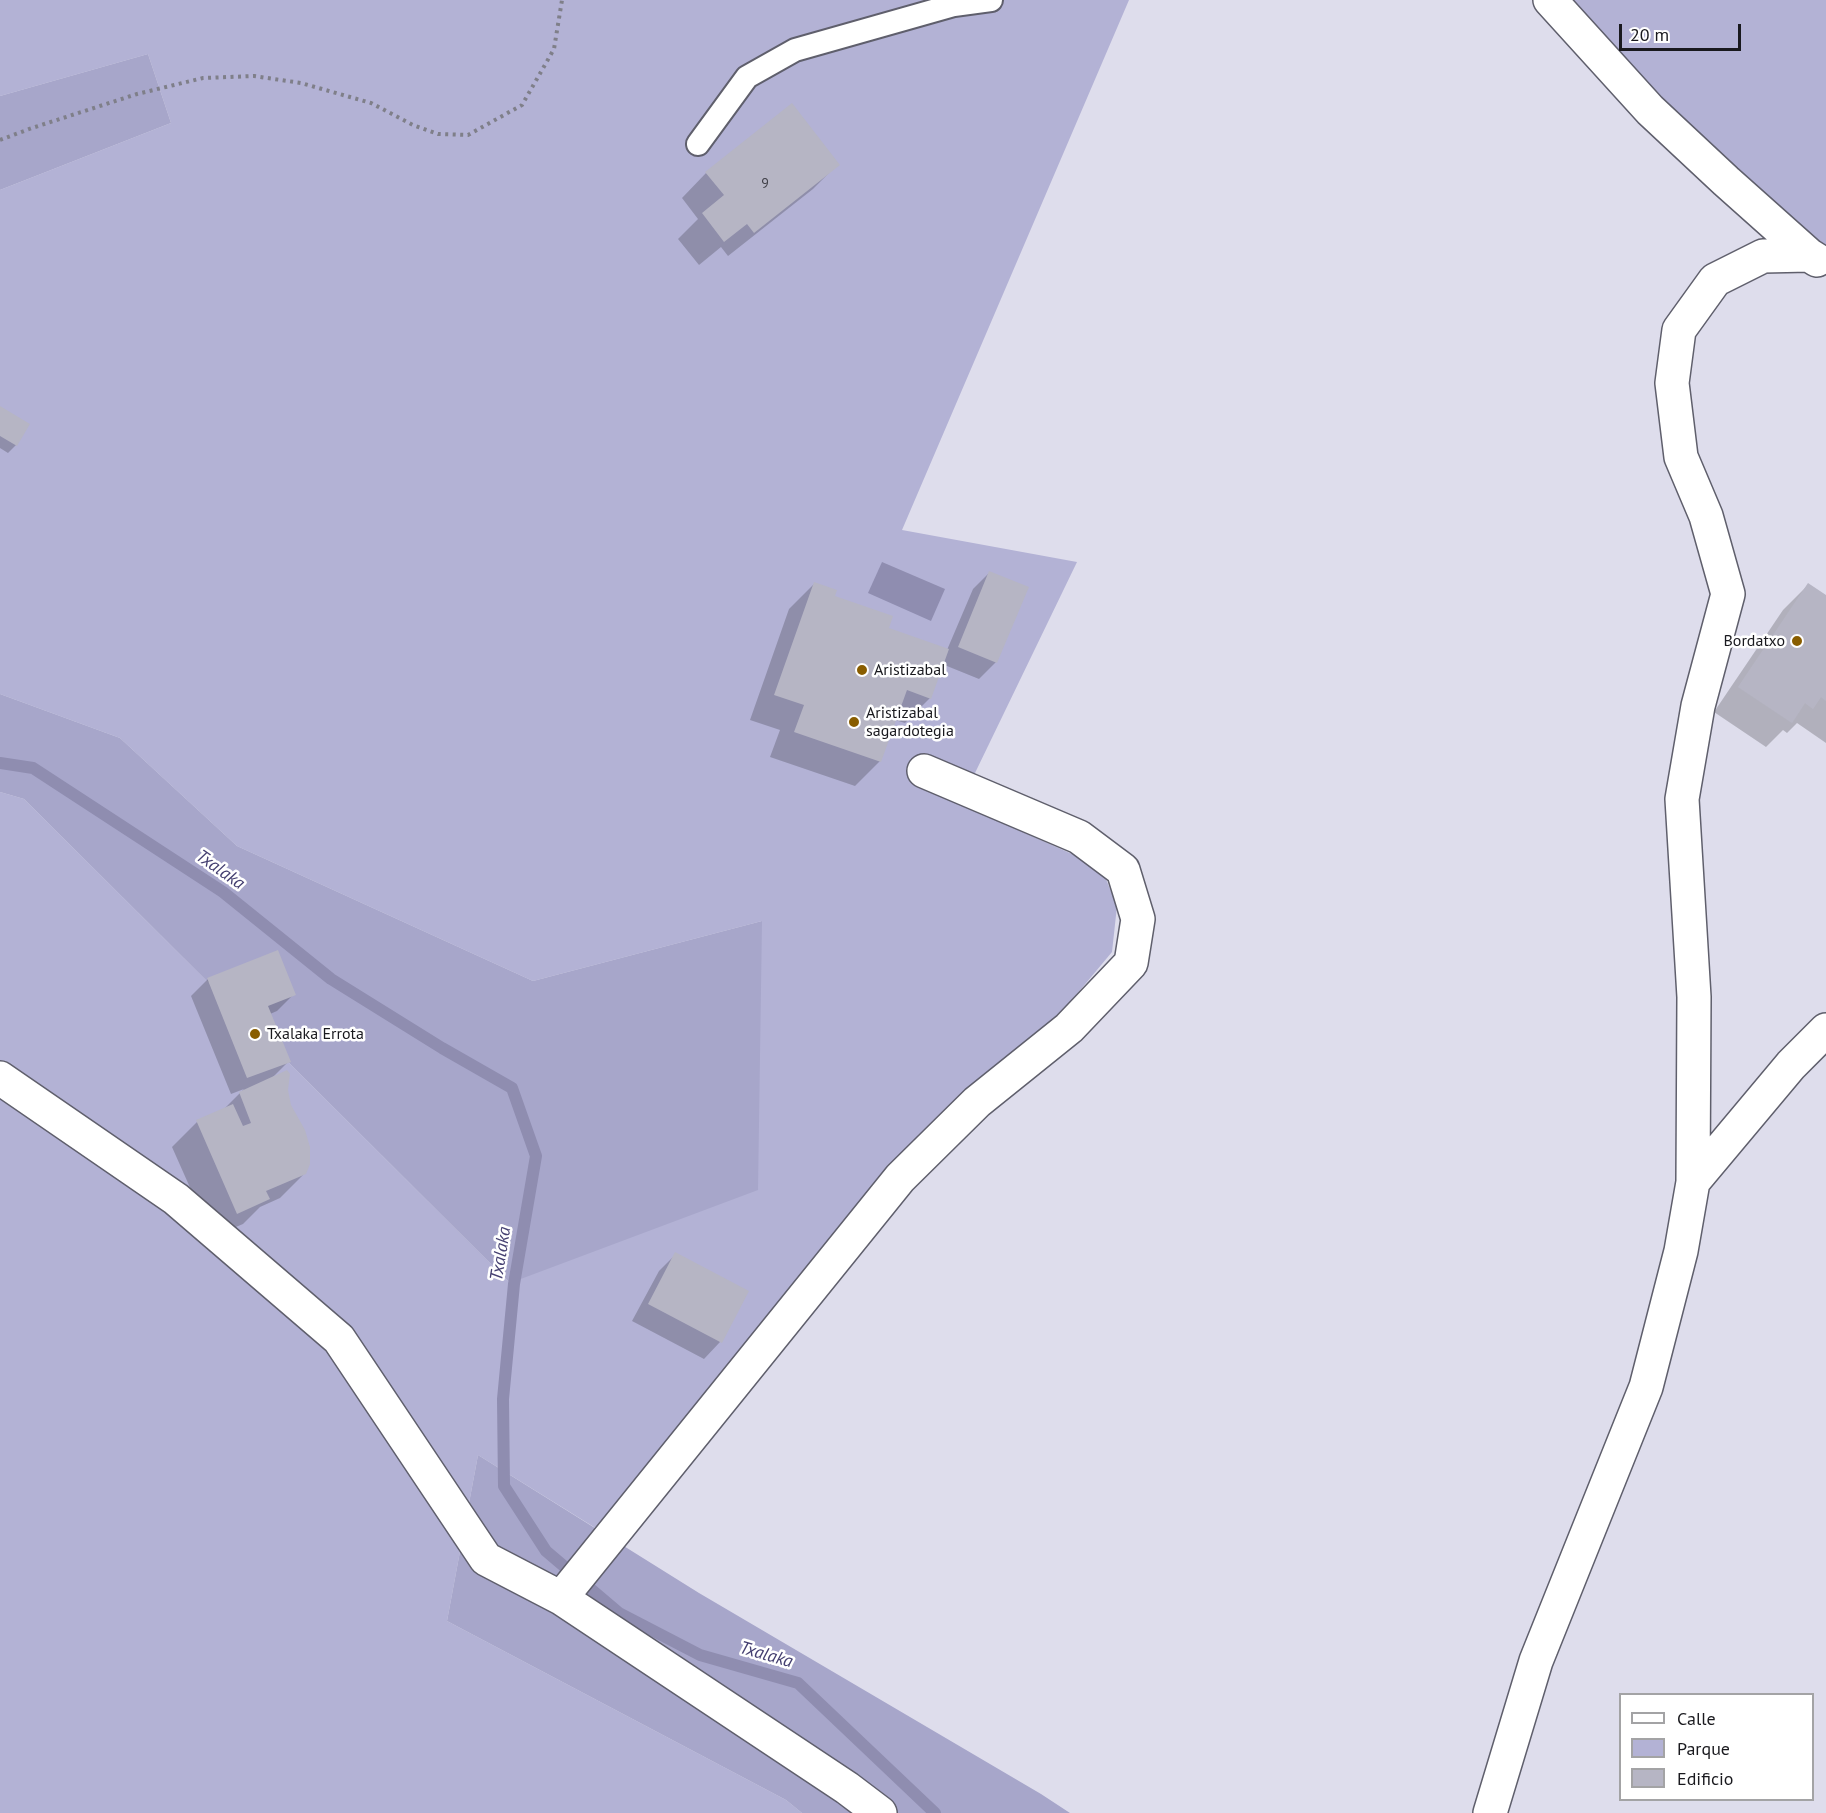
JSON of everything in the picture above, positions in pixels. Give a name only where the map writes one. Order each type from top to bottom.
[{"type":"street","points":[[1550,0],[1650,110],[1725,181],[1817,260]]},
{"type":"street","points":[[1490,1813],[1536,1661],[1646,1387],[1681,1251],[1693,1182],[1694,997],[1682,799],[1698,706],[1728,594],[1706,516],[1681,457],[1672,383],[1678,330],[1715,280],[1762,256],[1817,260]]},
{"type":"street","points":[[565,1592],[900,1178],[977,1102],[1070,1028],[1131,963],[1138,919],[1123,870],[1079,837],[924,771]]},
{"type":"street","points":[[1693,1182],[1791,1065],[1826,1030]]},
{"type":"street","points":[[0,1078],[176,1199],[339,1339],[486,1559],[565,1592],[880,1813]]},
{"type":"lane","points":[[698,144],[747,77],[795,50],[954,5],[991,0]]},
{"type":"path","points":[[0,140],[137,94],[203,78],[254,76],[301,83],[372,104],[413,125],[438,134],[468,135],[522,105],[554,49],[562,0]]},
{"type":"green space","points":[[0,0],[1129,0],[902,530],[1077,562],[960,804],[1101,867],[1117,906],[1112,952],[618,1542],[478,1455],[447,1621],[786,1800],[802,1813],[0,1813],[0,792],[24,799],[510,1283],[762,921],[533,981],[237,846],[120,738],[0,694],[0,190],[171,123],[148,54],[0,96]]},
{"type":"green space","points":[[1544,0],[1826,0],[1826,264]]},
{"type":"shaded area","points":[[148,54],[171,123],[0,190],[0,96]]},
{"type":"shaded area","points":[[882,562],[945,589],[931,621],[868,593]]},
{"type":"shaded area","points":[[0,694],[120,738],[237,846],[533,981],[762,921],[758,1190],[510,1283],[24,799],[0,792]]},
{"type":"shaded area","points":[[478,1455],[699,1593],[1070,1813],[802,1813],[786,1800],[447,1621]]},
{"type":"building","points":[[792,103],[840,165],[754,233],[747,224],[724,242],[702,213],[724,195],[705,172]]},
{"type":"building","points":[[0,406],[30,424],[17,446],[0,436]]},
{"type":"building","points":[[989,571],[1029,587],[997,663],[958,647]]},
{"type":"building","name":"Aristizabal","points":[[814,582],[837,590],[835,596],[893,616],[889,628],[949,649],[931,699],[907,690],[881,762],[794,732],[804,705],[774,695]]},
{"type":"building","name":"Bordatxo","points":[[1808,583],[1826,595],[1826,701],[1821,697],[1813,709],[1805,703],[1792,723],[1738,687]]},
{"type":"building","name":"Txalaka Errota","points":[[278,950],[296,995],[268,1006],[291,1062],[247,1078],[207,978]]},
{"type":"building","points":[[287,1070],[290,1074],[288,1090],[291,1105],[305,1130],[310,1147],[310,1164],[306,1174],[266,1191],[270,1199],[237,1214],[196,1120],[233,1104],[243,1126],[251,1123],[239,1092]]},
{"type":"building","points":[[675,1252],[749,1291],[722,1343],[648,1304]]},
{"type":"waterway","name":"Txalaka","points":[[0,763],[33,768],[223,892],[331,979],[442,1048],[512,1088],[536,1156],[514,1284],[503,1399],[504,1486],[546,1551],[619,1613],[700,1655],[798,1683],[935,1813]]},
{"type":"place","name":"Bordatxo","points":[[1797,641]]},
{"type":"place","name":"Aristizabal","points":[[862,670]]},
{"type":"place","name":"Aristizabal sagardotegia","points":[[854,722]]},
{"type":"place","name":"Txalaka Errota","points":[[255,1034]]}]
